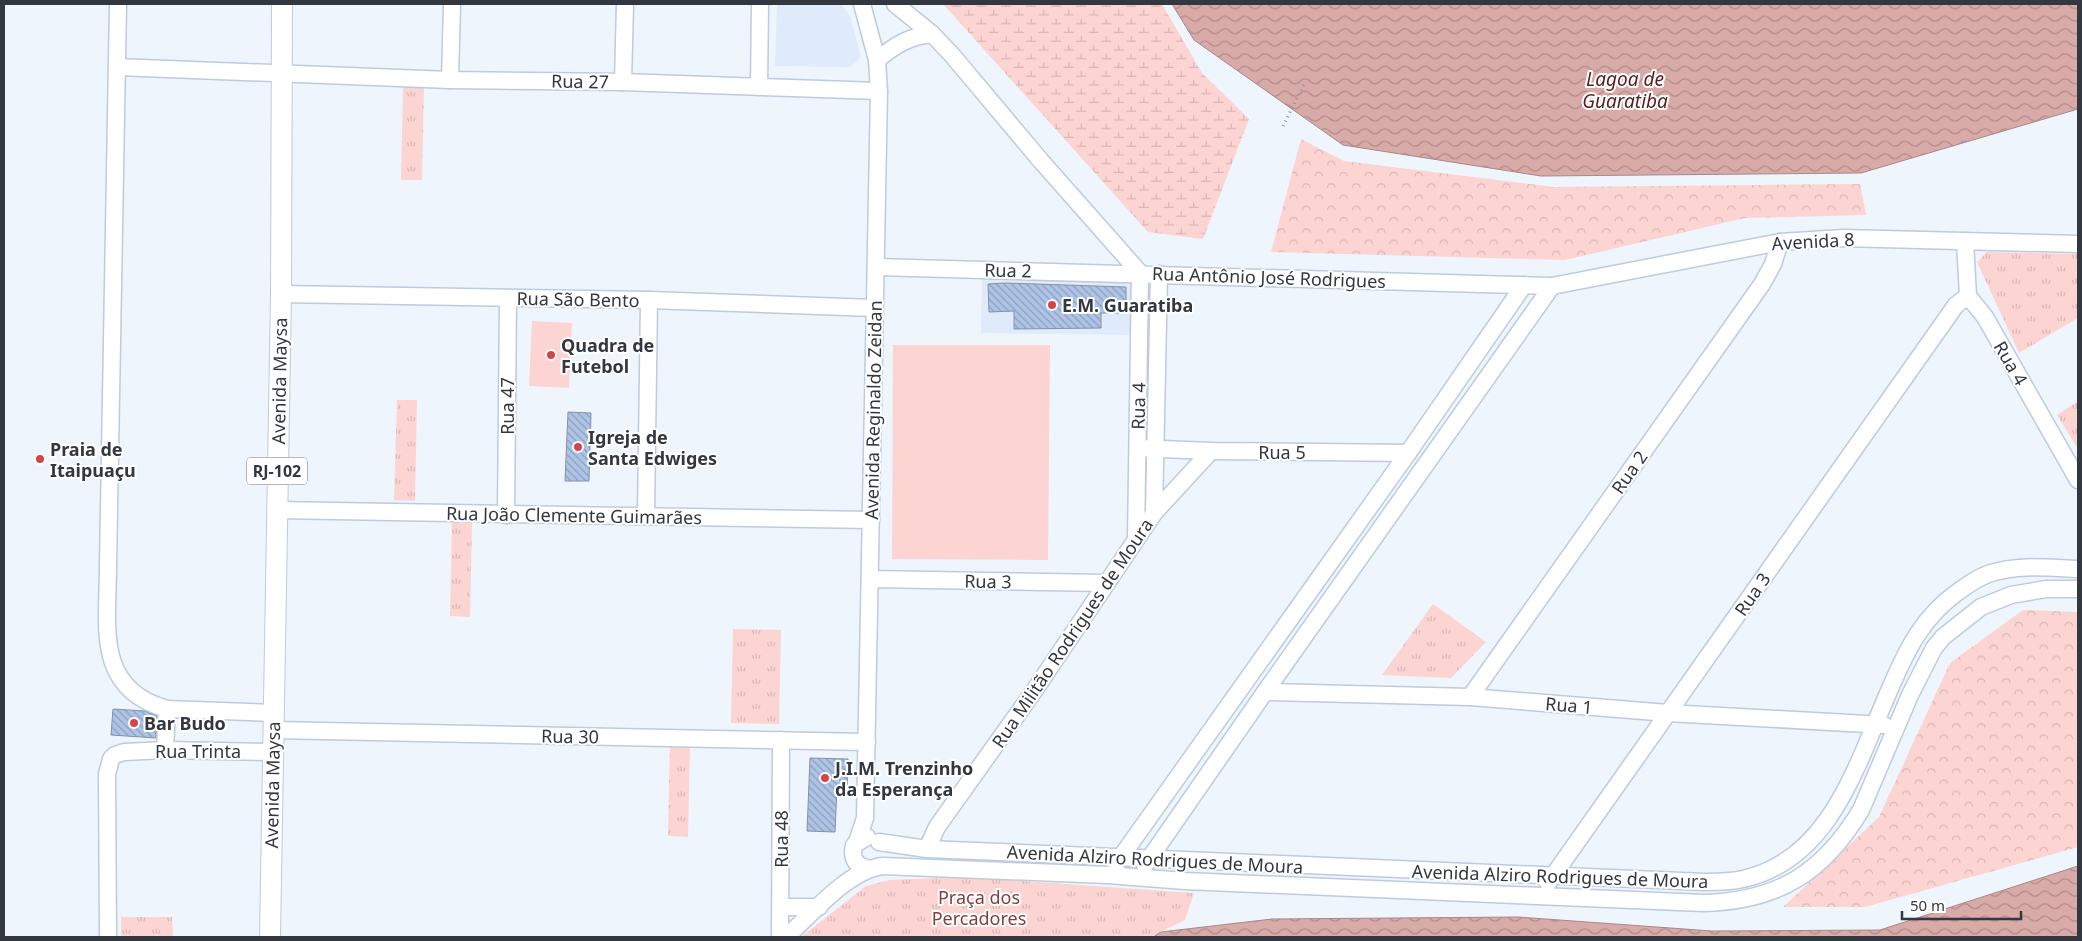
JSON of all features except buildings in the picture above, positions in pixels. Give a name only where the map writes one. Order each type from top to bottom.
[{"type":"main road","name":"Avenida Maysa","points":[[270,937],[280,294],[282,4]]},
{"type":"street","points":[[118,4],[108,640],[112,663],[121,682],[144,700],[167,709],[273,721]]},
{"type":"street","points":[[450,80],[452,4]]},
{"type":"street","points":[[624,82],[625,4]]},
{"type":"street","points":[[759,86],[760,4]]},
{"type":"street","name":"Avenida Reginaldo Zeidan","points":[[837,890],[855,848],[865,818],[879,90],[877,60],[862,4]]},
{"type":"street","name":"Rua Antônio José Rodrigues","points":[[895,4],[932,34],[1140,273],[1552,286]]},
{"type":"street","points":[[877,60],[901,42],[917,36],[932,34]]},
{"type":"street","name":"Rua 27","points":[[117,67],[450,80],[624,82],[879,90]]},
{"type":"street","name":"Avenida 8","points":[[1552,286],[1780,242],[1843,238],[2078,244]]},
{"type":"street","points":[[1965,241],[1968,296]]},
{"type":"street","name":"Rua 2","points":[[1470,697],[1762,284],[1773,264],[1780,242]]},
{"type":"street","name":"Rua 2","points":[[876,267],[1140,273]]},
{"type":"street","name":"Rua 4","points":[[1136,539],[1140,273]]},
{"type":"street","name":"Rua 4","points":[[1154,513],[1159,274]]},
{"type":"street","points":[[1108,875],[1408,453],[1524,285]]},
{"type":"street","points":[[1138,878],[1149,858],[1265,692],[1552,286]]},
{"type":"street","name":"Rua São Bento","points":[[280,294],[649,300],[874,308]]},
{"type":"street","name":"Rua 4","points":[[1968,296],[1985,317],[2078,480]]},
{"type":"street","name":"Rua 3","points":[[1540,896],[1956,305],[1968,296]]},
{"type":"street","name":"Rua 47","points":[[506,515],[508,298]]},
{"type":"street","points":[[646,515],[649,300]]},
{"type":"street","name":"Rua 5","points":[[1138,448],[1212,451],[1408,453]]},
{"type":"street","name":"Rua Militão Rodrigues de Moura","points":[[935,849],[937,827],[1034,691],[1154,513],[1212,451]]},
{"type":"street","name":"Rua João Clemente Guimarães","points":[[276,510],[871,520]]},
{"type":"street","name":"Avenida Alziro Rodrigues de Moura","points":[[877,840],[935,849],[1120,858],[1705,882],[1743,879],[1774,867],[1813,839],[1834,812],[1912,641],[1925,620],[1950,598],[1976,580],[2005,569],[2024,567],[2078,569]]},
{"type":"street","name":"Rua 3","points":[[870,579],[1106,583]]},
{"type":"street","name":"Avenida Alziro Rodrigues de Moura","points":[[871,867],[1108,875],[1185,881],[1540,896],[1733,902],[1786,886],[1816,866],[1834,849],[1852,826],[1861,810],[1896,726],[1934,648],[1957,623],[1981,607],[2011,595],[2046,588],[2078,589]]},
{"type":"street","name":"Rua 1","points":[[1265,692],[1470,697],[1668,713],[1896,726]]},
{"type":"street","points":[[165,750],[167,709]]},
{"type":"street","name":"Rua 30","points":[[273,721],[867,742]]},
{"type":"street","name":"Rua 48","points":[[780,937],[782,740]]},
{"type":"street","name":"Rua Trinta","points":[[108,937],[107,774],[111,759],[124,752],[165,750],[273,752]]},
{"type":"street","name":"Avenida Reginaldo Zeidan","points":[[786,937],[837,890],[871,867],[884,855],[865,818]]},
{"type":"street","points":[[871,867],[858,864],[855,848],[866,837],[877,840]]},
{"type":"street","points":[[935,849],[942,869]]},
{"type":"street","points":[[1185,881],[1192,860]]},
{"type":"street","points":[[781,907],[819,907]]},
{"type":"path","points":[[1283,126],[1304,82]]},
{"type":"shaded area","points":[[777,4],[841,4],[850,16],[861,57],[850,67],[775,66]]},
{"type":"shaded area","points":[[982,276],[1135,277],[1135,335],[981,333]]},
{"type":"green space","points":[[943,4],[1162,4],[1202,73],[1249,119],[1203,239],[1148,232]]},
{"type":"green space","points":[[403,86],[424,86],[422,180],[401,180]]},
{"type":"green space","points":[[1301,139],[1344,161],[1554,187],[1860,184],[1866,215],[1745,218],[1565,260],[1271,252]]},
{"type":"green space","points":[[1987,252],[2078,254],[2078,318],[2019,353],[1977,262]]},
{"type":"green space","name":"Quadra de Futebol","points":[[532,321],[572,323],[569,388],[529,386]]},
{"type":"green space","points":[[893,345],[1050,345],[1048,560],[892,559]]},
{"type":"green space","points":[[397,400],[417,400],[415,501],[394,500]]},
{"type":"green space","points":[[2078,401],[2078,449],[2057,415]]},
{"type":"green space","points":[[452,522],[472,523],[470,617],[450,616]]},
{"type":"green space","points":[[1433,604],[1486,642],[1451,678],[1382,675]]},
{"type":"green space","points":[[2023,610],[2078,612],[2078,847],[1865,907],[1783,907],[1879,817],[1950,663]]},
{"type":"green space","points":[[733,629],[781,630],[779,724],[731,723]]},
{"type":"green space","points":[[670,742],[690,743],[688,837],[668,836]]},
{"type":"green space","name":"Praça dos Percadores","points":[[966,877],[1194,893],[1185,920],[1150,937],[801,937],[866,886],[889,880]]},
{"type":"green space","points":[[121,917],[172,917],[173,937],[121,937]]},
{"type":"water","name":"Lagoa de Guaratiba","points":[[1172,4],[2078,4],[2078,109],[1861,173],[1541,176],[1343,145],[1194,40]]},
{"type":"water","points":[[2078,866],[2078,937],[1153,937],[1161,932],[1272,919],[1518,917],[1712,931],[1880,930]]},
{"type":"place","name":"E.M. Guaratiba","points":[[1052,305]]},
{"type":"place","name":"Quadra de Futebol","points":[[551,355]]},
{"type":"place","name":"Igreja de Santa Edwiges","points":[[578,447]]},
{"type":"place","name":"Praia de Itaipuaçu","points":[[40,459]]},
{"type":"place","name":"Bar Budo","points":[[134,723]]},
{"type":"place","name":"J.I.M. Trenzinho da Esperança","points":[[825,778]]}]
